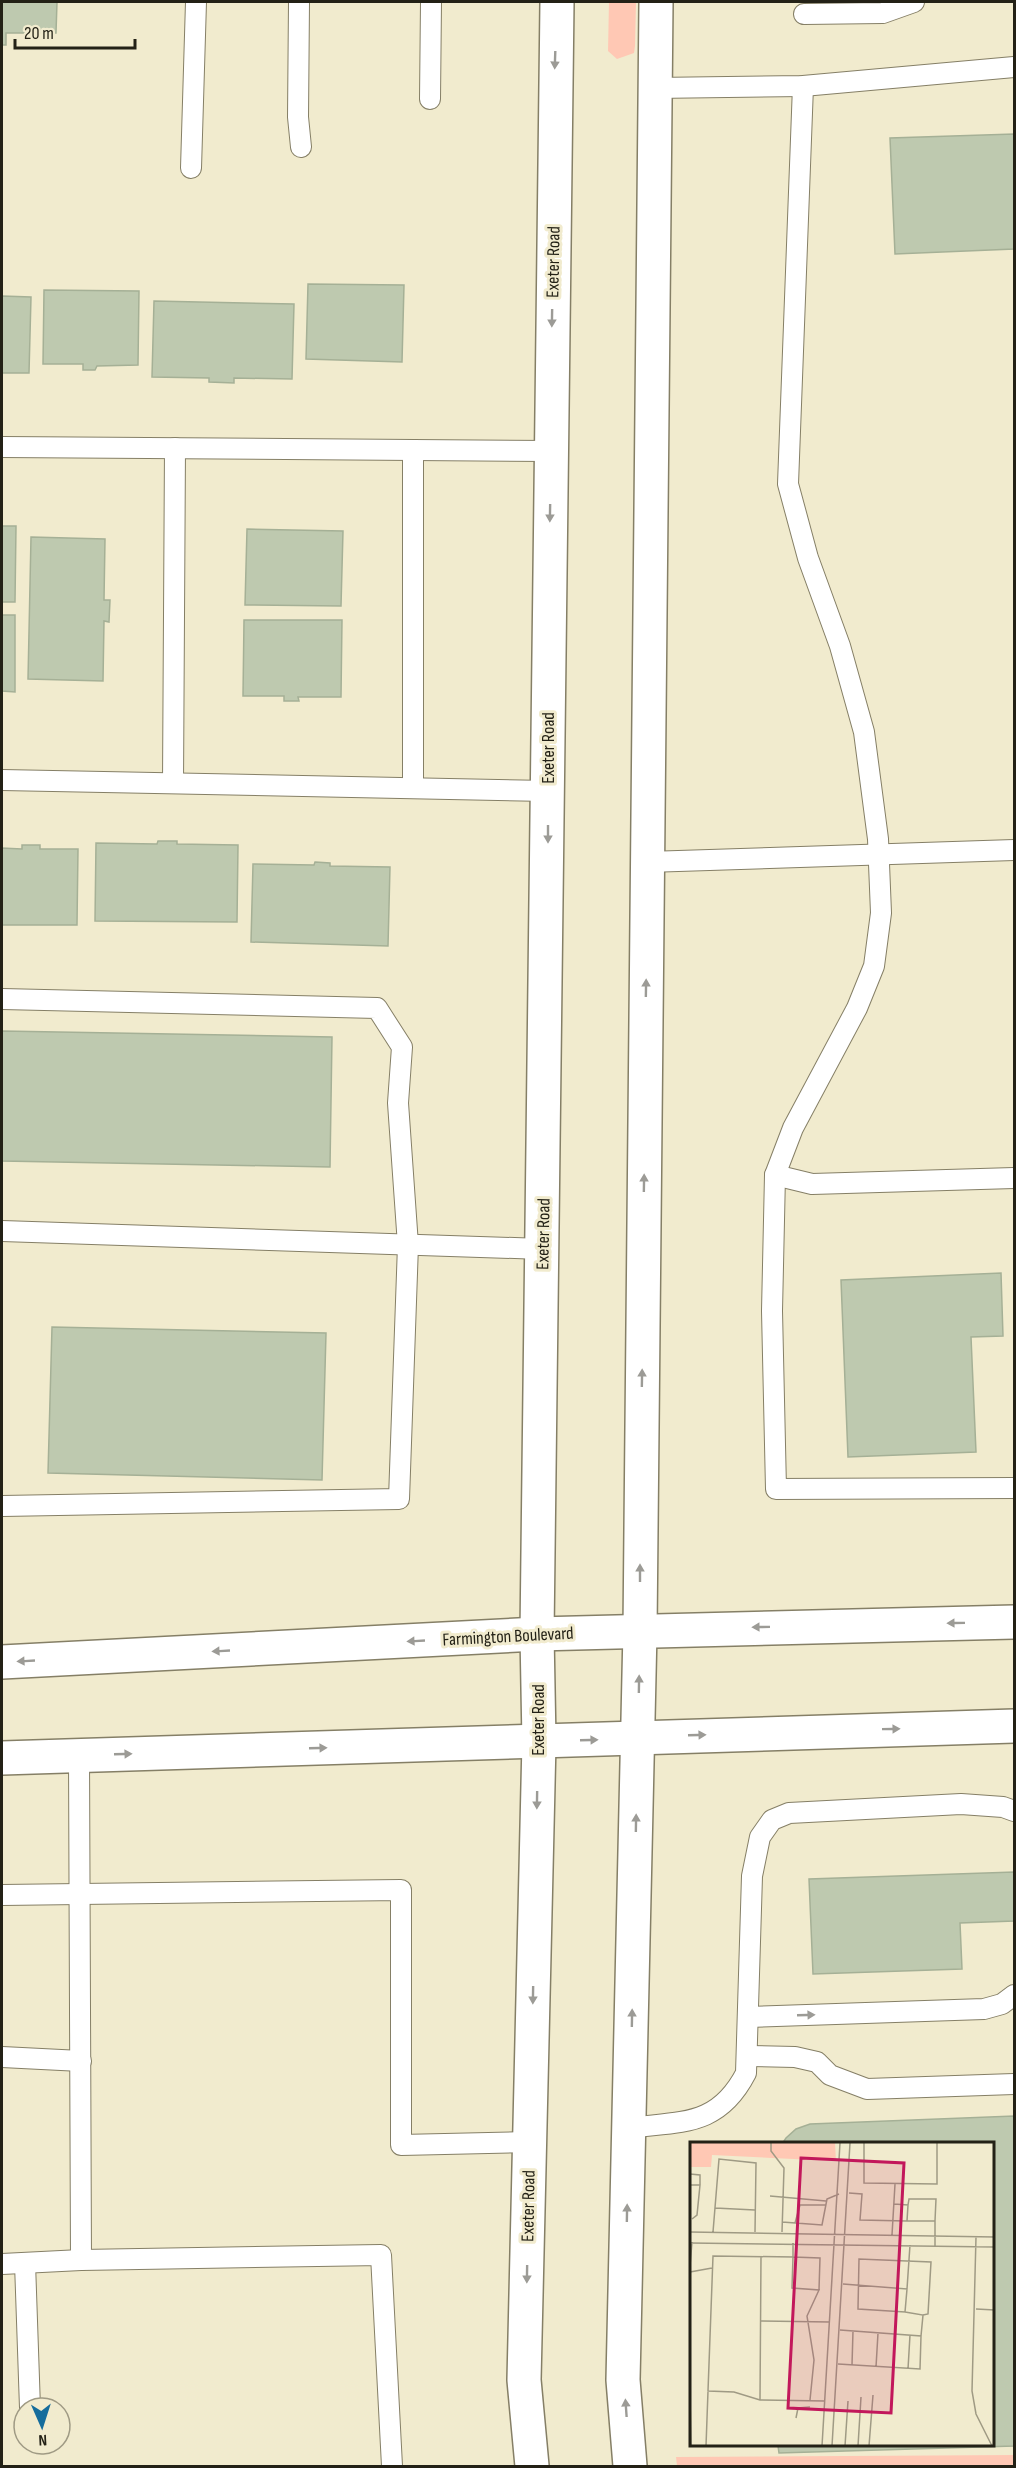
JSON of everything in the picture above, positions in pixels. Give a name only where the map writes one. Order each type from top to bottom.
[{"type":"street","name":"Exeter Road","points":[[532,2466],[524,2380],[539,1742],[537,1634],[557,2]]},
{"type":"street","points":[[630,2466],[624,2380],[640,1631],[656,2]]},
{"type":"street","name":"Farmington Boulevard","points":[[2,1662],[537,1634],[1014,1622]]},
{"type":"street","points":[[2,1758],[1014,1726]]},
{"type":"lane","points":[[191,168],[196,2]]},
{"type":"lane","points":[[299,2],[298,117],[301,147]]},
{"type":"lane","points":[[430,99],[431,2]]},
{"type":"lane","points":[[804,14],[883,13],[914,2]]},
{"type":"lane","points":[[654,87],[803,86],[1014,67]]},
{"type":"lane","points":[[803,86],[788,483],[808,558],[840,646],[864,732],[879,855],[881,913],[874,966],[848,1030],[793,1128],[775,1175],[772,1311],[776,1489],[1014,1488]]},
{"type":"lane","points":[[2,447],[551,451]]},
{"type":"lane","points":[[173,783],[175,448]]},
{"type":"lane","points":[[413,450],[413,788]]},
{"type":"lane","points":[[2,780],[548,791]]},
{"type":"lane","points":[[647,862],[1014,850]]},
{"type":"lane","points":[[2,999],[377,1008],[402,1047],[398,1103],[408,1245],[399,1499],[2,1506]]},
{"type":"lane","points":[[775,1175],[812,1184],[1014,1178]]},
{"type":"lane","points":[[2,1231],[542,1249]]},
{"type":"lane","points":[[79,1755],[81,2260]]},
{"type":"lane","points":[[630,2128],[703,2118],[716,2111],[739,2087],[746,2073],[752,1876],[760,1837],[772,1820],[789,1813],[961,1804],[1003,1807],[1014,1811]]},
{"type":"lane","points":[[2,1895],[401,1890],[401,2145],[530,2142]]},
{"type":"lane","points":[[748,2017],[984,2009],[1002,2004],[1014,1995]]},
{"type":"lane","points":[[747,2056],[795,2057],[818,2062],[830,2075],[867,2089],[1014,2084]]},
{"type":"lane","points":[[2,2057],[81,2061]]},
{"type":"lane","points":[[2,2264],[81,2260],[381,2255],[392,2466]]},
{"type":"lane","points":[[24,2263],[30,2396]]},
{"type":"shaded area","points":[[609,2],[636,2],[634,53],[617,59],[608,51]]},
{"type":"shaded area","points":[[1014,2455],[1014,2466],[677,2466],[676,2457]]},
{"type":"building","points":[[2,2],[57,2],[56,33],[6,33],[6,45],[2,45]]},
{"type":"building","points":[[1014,134],[1014,249],[895,254],[890,138]]},
{"type":"building","points":[[308,284],[404,285],[402,362],[306,359]]},
{"type":"building","points":[[44,290],[139,291],[138,365],[97,366],[95,370],[83,370],[83,364],[43,364]]},
{"type":"building","points":[[2,296],[31,297],[29,373],[2,373]]},
{"type":"building","points":[[154,301],[294,304],[292,379],[234,378],[234,383],[209,382],[209,378],[152,377]]},
{"type":"building","points":[[2,526],[16,526],[15,602],[2,602]]},
{"type":"building","points":[[247,529],[343,531],[341,606],[245,605]]},
{"type":"building","points":[[31,537],[105,539],[104,600],[110,600],[109,622],[104,621],[103,681],[28,679]]},
{"type":"building","points":[[2,615],[15,615],[15,692],[2,691]]},
{"type":"building","points":[[244,620],[342,620],[341,697],[298,697],[299,701],[284,701],[284,696],[243,696]]},
{"type":"building","points":[[158,841],[177,841],[177,844],[238,845],[237,922],[95,921],[96,843],[157,844]]},
{"type":"building","points":[[22,845],[40,845],[40,849],[78,849],[77,925],[2,925],[2,848],[22,849]]},
{"type":"building","points":[[315,862],[330,863],[330,866],[390,867],[388,946],[251,942],[253,864],[314,865]]},
{"type":"building","points":[[2,1031],[332,1037],[330,1167],[2,1161]]},
{"type":"building","points":[[1001,1273],[1003,1336],[971,1337],[976,1452],[848,1457],[841,1280]]},
{"type":"building","points":[[52,1327],[326,1333],[322,1480],[48,1473]]},
{"type":"building","points":[[1014,1872],[1014,1921],[960,1923],[962,1969],[813,1974],[809,1879]]},
{"type":"building","points":[[1014,2116],[1014,2446],[995,2447],[995,2142],[783,2142],[796,2129],[810,2124]]},
{"type":"building","points":[[778,2447],[980,2447],[779,2453]]}]
